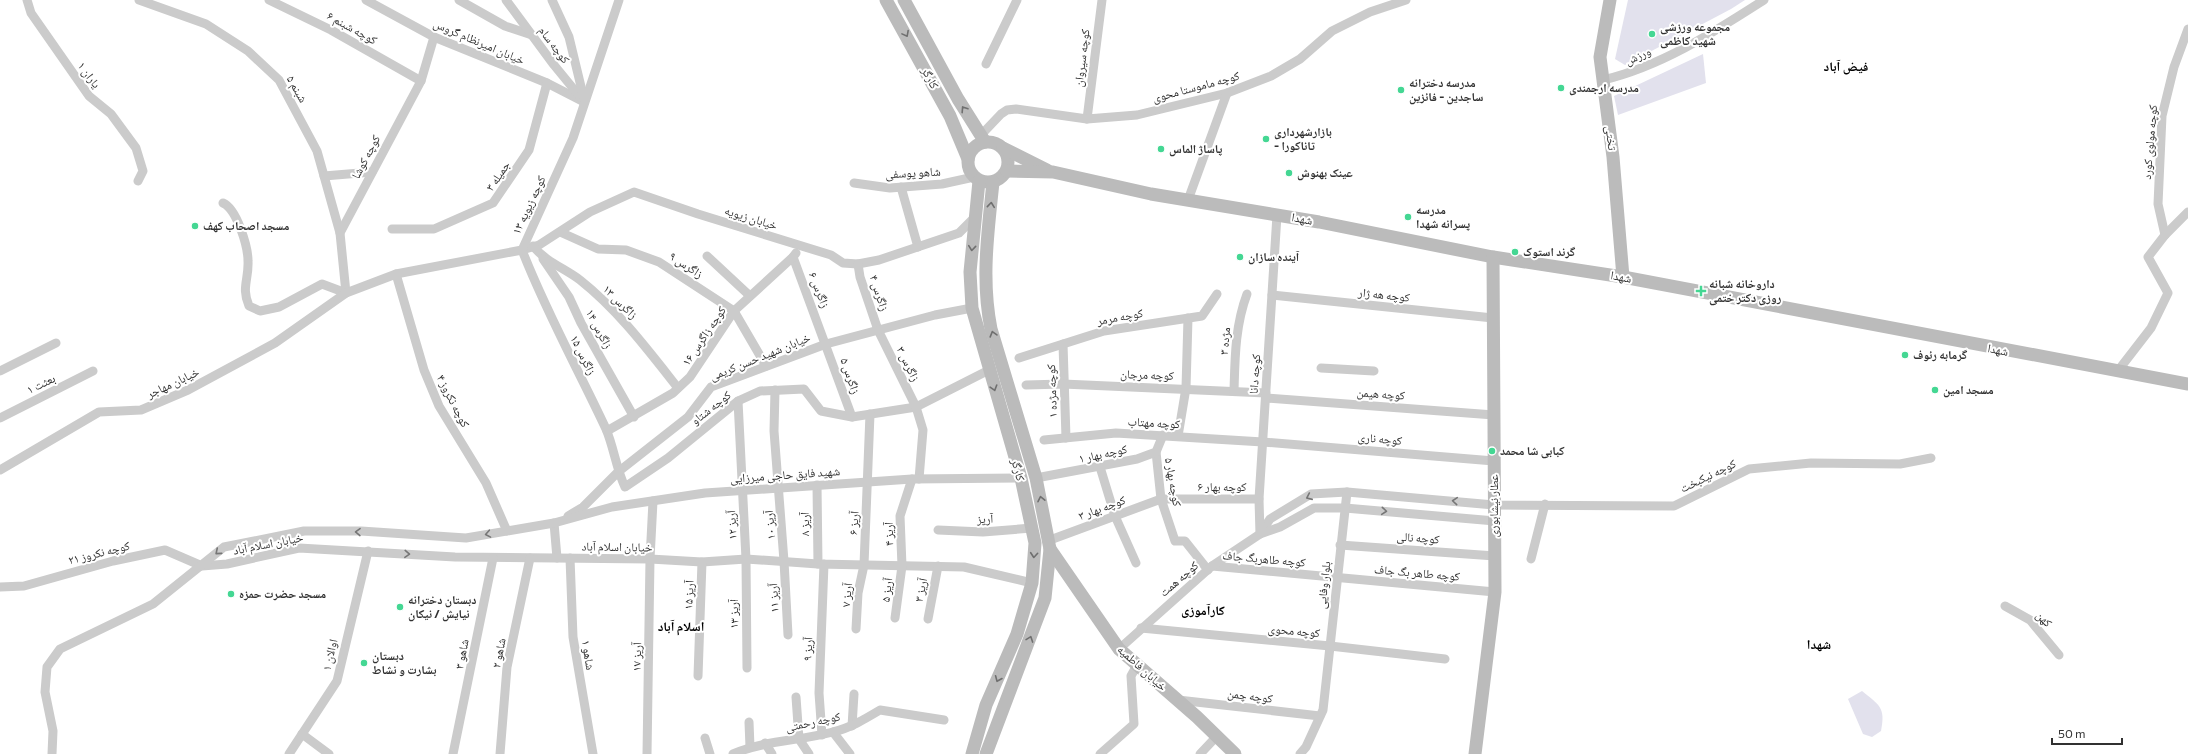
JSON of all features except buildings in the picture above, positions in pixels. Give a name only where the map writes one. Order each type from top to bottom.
[{"type":"main road","name":"کارگر","points":[[886,0],[950,116],[968,159]]},
{"type":"main road","name":"کارگر","points":[[904,0],[958,99],[983,138]]},
{"type":"main road","name":"تختی","points":[[1610,0],[1600,57],[1613,157],[1623,277]]},
{"type":"main road","points":[[1003,148],[1009,162],[1007,171],[1001,178],[993,182],[976,179],[969,169],[968,159],[983,138],[1053,172]]},
{"type":"main road","points":[[1007,171],[1053,172]]},
{"type":"main road","name":"شهدا","points":[[1053,172],[1188,200],[1277,215],[1493,257],[1623,277],[2117,372],[2188,384]]},
{"type":"main road","name":"کارگر","points":[[972,754],[978,727],[1017,634],[1032,583],[1035,543],[1020,478],[972,308],[970,272],[975,217],[976,179]]},
{"type":"main road","name":"کارگر","points":[[986,754],[1045,598],[1050,544],[1036,478],[991,329],[986,304],[985,260],[993,182]]},
{"type":"main road","name":"عطار نیشابوری","points":[[1475,754],[1495,592],[1493,257]]},
{"type":"main road","points":[[1020,478],[1036,478]]},
{"type":"main road","name":"خیابان فاطمیه","points":[[1050,544],[1119,649],[1178,700],[1235,754]]},
{"type":"street","name":"یاران ۱","points":[[27,0],[31,13],[89,96],[111,114],[136,148],[143,171],[138,181]]},
{"type":"street","name":"کوچه شبنم ۶","points":[[269,0],[331,30],[421,81]]},
{"type":"street","name":"خیابان امیرنظام گروس","points":[[366,0],[434,37],[548,83],[584,102]]},
{"type":"street","points":[[459,0],[505,26],[532,35]]},
{"type":"street","points":[[552,0],[569,37],[584,102]]},
{"type":"street","name":"کوچه زیویه ۱۳","points":[[346,293],[396,274],[522,250],[573,138],[619,0]]},
{"type":"street","points":[[986,64],[1017,0]]},
{"type":"street","name":"کوچه سیروان","points":[[1087,119],[1102,0]]},
{"type":"street","name":"کوچه ماموستا محوی","points":[[983,138],[1007,110],[1016,109],[1087,119],[1137,115],[1227,93],[1271,76],[1300,59],[1323,37],[1338,28],[1370,12],[1406,0]]},
{"type":"street","name":"ورزش","points":[[1603,80],[1630,74],[1704,38],[1764,0]]},
{"type":"street","name":"شبنم ۵","points":[[142,1],[206,24],[248,51],[279,80],[317,151],[340,233]]},
{"type":"street","name":"کوچه سام","points":[[507,1],[584,102]]},
{"type":"street","name":"کوچه مولوی کورد","points":[[2165,235],[2158,204],[2162,116],[2174,67],[2188,29]]},
{"type":"street","name":"کوچه کوشا","points":[[340,233],[421,81],[434,37]]},
{"type":"street","name":"جمیله ۳","points":[[392,230],[434,229],[493,203],[529,150],[548,83]]},
{"type":"street","points":[[1188,200],[1227,93]]},
{"type":"street","points":[[324,176],[372,172]]},
{"type":"street","name":"شاهو یوسفی","points":[[854,183],[890,188],[942,184],[976,179]]},
{"type":"street","points":[[902,187],[918,247]]},
{"type":"street","name":"خیابان زیویه","points":[[522,250],[534,246],[560,232],[590,212],[634,192],[698,214],[831,255],[843,263],[858,264],[879,260],[959,233],[975,217]]},
{"type":"street","points":[[223,203],[228,205],[236,219],[244,241],[248,262],[244,296],[249,306],[260,311],[280,307],[322,284],[346,293],[340,233]]},
{"type":"street","points":[[2117,372],[2151,328],[2168,293],[2148,257],[2165,235],[2188,212]]},
{"type":"street","name":"کوچه دانا","points":[[1260,534],[1263,442],[1277,215]]},
{"type":"street","name":"زاگرس ۹","points":[[560,232],[598,249],[626,250],[659,262],[734,311],[766,366]]},
{"type":"street","name":"زاگرس ۱۳","points":[[534,246],[540,255],[580,280],[626,323],[678,388]]},
{"type":"street","points":[[793,257],[801,246]]},
{"type":"street","name":"زاگرس ۱۵","points":[[522,250],[539,294],[607,431],[618,472]]},
{"type":"street","name":"زاگرس ۱۴","points":[[540,255],[569,297],[581,323],[634,417]]},
{"type":"street","points":[[707,256],[750,296]]},
{"type":"street","name":"کوچه زاگرس ۱۶","points":[[607,431],[634,417],[678,388],[690,377],[706,356],[734,311],[793,257]]},
{"type":"street","name":"زاگرس ۶","points":[[793,257],[826,344]]},
{"type":"street","name":"زاگرس ۴","points":[[858,264],[878,330]]},
{"type":"street","name":"کوچه نکروز ۴","points":[[396,274],[424,370],[439,406],[486,483],[507,531]]},
{"type":"street","name":"خیابان مهاجر","points":[[0,470],[100,412],[141,410],[188,390],[275,342],[346,293]]},
{"type":"street","name":"کوچه مرمر","points":[[1019,358],[1104,331],[1202,316],[1217,294]]},
{"type":"street","name":"مژده ۳","points":[[1234,391],[1235,343],[1240,313],[1247,294]]},
{"type":"street","name":"کوچه هه ژار","points":[[1272,295],[1493,318]]},
{"type":"street","name":"خیابان شهید حسن کریمی","points":[[554,524],[583,508],[618,472],[688,417],[711,387],[826,344],[935,315],[972,308]]},
{"type":"street","points":[[1178,436],[1186,388],[1188,318]]},
{"type":"street","name":"زاگرس ۳","points":[[878,330],[916,407],[923,430],[916,479]]},
{"type":"street","points":[[0,371],[56,344]]},
{"type":"street","name":"زاگرس ۵","points":[[826,344],[852,417]]},
{"type":"street","name":"کوچه مژده ۱","points":[[1063,344],[1063,384],[1066,438]]},
{"type":"street","points":[[1321,368],[1374,371]]},
{"type":"street","name":"کوچه شتاو","points":[[618,472],[625,487],[668,458],[738,401],[760,391],[804,389],[821,411],[852,417],[916,407],[989,370]]},
{"type":"street","name":"بعثت ۱","points":[[0,418],[94,371]]},
{"type":"street","name":"کوچه مرجان","points":[[1026,385],[1063,384],[1186,388],[1234,391],[1266,396]]},
{"type":"street","name":"آریز ۱۰","points":[[775,390],[774,431],[784,561]]},
{"type":"street","name":"کوچه هیمن","points":[[1266,396],[1494,415]]},
{"type":"street","name":"آریز ۱۲","points":[[738,401],[746,559]]},
{"type":"street","name":"آریز ۶","points":[[864,565],[870,414]]},
{"type":"street","name":"کوچه مهتاب","points":[[1044,440],[1116,433],[1263,442]]},
{"type":"street","points":[[1156,452],[1163,436]]},
{"type":"street","name":"کوچه ناری","points":[[1263,442],[1494,461]]},
{"type":"street","name":"کوچه بهار ۱","points":[[1036,478],[1137,459],[1156,452]]},
{"type":"street","name":"کوچه بهار ۵","points":[[1156,452],[1161,499],[1175,541],[1185,542],[1210,568]]},
{"type":"street","name":"کوچه نیکبخت","points":[[1494,505],[1545,504],[1674,506],[1749,469],[1811,463],[1900,464],[1931,458]]},
{"type":"street","points":[[1100,467],[1115,516],[1136,563]]},
{"type":"street","name":"شهید فایق حاجی میرزایی","points":[[554,524],[612,507],[705,493],[916,479],[1020,478]]},
{"type":"street","name":"آریز ۴","points":[[902,566],[900,516],[916,479]]},
{"type":"street","name":"آریز ۸","points":[[816,485],[821,564]]},
{"type":"street","points":[[1347,492],[1494,505]]},
{"type":"street","name":"بلوار وفایی","points":[[1300,754],[1306,747],[1323,710],[1340,544],[1347,492]]},
{"type":"street","name":"کوچه همت","points":[[1260,534],[1270,520],[1311,494],[1347,492]]},
{"type":"street","name":"کوچه بهار ۶","points":[[1161,499],[1260,499]]},
{"type":"street","name":"کوچه بهار ۳","points":[[1050,544],[1115,516],[1161,499]]},
{"type":"street","name":"آریز ۱۷","points":[[647,754],[650,559],[653,501]]},
{"type":"street","points":[[1531,559],[1545,504]]},
{"type":"street","name":"کوچه همت","points":[[1119,649],[1210,568],[1260,534],[1280,527],[1314,508],[1345,508]]},
{"type":"street","points":[[1345,508],[1494,521]]},
{"type":"street","points":[[554,524],[557,558]]},
{"type":"street","name":"خیابان اسلام آباد","points":[[52,754],[53,731],[45,692],[47,667],[60,649],[153,604],[224,547],[304,531],[361,532],[466,538],[554,524]]},
{"type":"street","name":"آریز","points":[[938,530],[983,532],[1032,528]]},
{"type":"street","name":"کوچه نالی","points":[[1340,544],[1495,556]]},
{"type":"street","name":"خیابان اسلام آباد","points":[[202,566],[228,564],[299,548],[368,550],[395,554],[493,558],[650,559],[702,562],[746,559],[821,564],[964,567],[1032,583]]},
{"type":"street","name":"کوچه نکروز ۲۱","points":[[0,588],[24,586],[113,560],[165,550],[202,566]]},
{"type":"street","name":"اوالان ۱","points":[[289,754],[337,681],[368,550]]},
{"type":"street","name":"شاهو ۳","points":[[453,754],[493,558]]},
{"type":"street","name":"شاهو ۲","points":[[500,754],[507,667],[530,558]]},
{"type":"street","name":"شاهو ۱","points":[[570,558],[573,638],[593,754]]},
{"type":"street","name":"آریز ۱۳","points":[[746,559],[747,668]]},
{"type":"street","name":"آریز ۱۱","points":[[784,561],[788,635]]},
{"type":"street","name":"آریز ۱۵","points":[[698,676],[702,562]]},
{"type":"street","name":"آریز ۹","points":[[821,564],[819,693],[822,735]]},
{"type":"street","name":"آریز ۷","points":[[856,629],[858,593],[864,565]]},
{"type":"street","name":"آریز ۵","points":[[895,618],[902,566]]},
{"type":"street","name":"آریز ۳","points":[[928,619],[938,566]]},
{"type":"street","name":"کوچه طاهربگ جاف","points":[[1210,568],[1337,578]]},
{"type":"street","name":"کوچه طاهر بگ جاف","points":[[1337,578],[1495,592]]},
{"type":"street","name":"کهن","points":[[2005,606],[2030,620],[2059,655]]},
{"type":"street","name":"کوچه محوی","points":[[1141,628],[1330,646],[1445,659]]},
{"type":"street","points":[[1100,754],[1134,724],[1131,676],[1137,665]]},
{"type":"street","points":[[852,726],[854,694]]},
{"type":"street","points":[[796,698],[799,739],[809,754]]},
{"type":"street","name":"کوچه چمن","points":[[1178,700],[1320,716]]},
{"type":"street","name":"کوچه رحمتی","points":[[736,753],[765,743],[799,739],[833,732],[852,726],[880,710],[944,720]]},
{"type":"street","points":[[749,722],[750,747]]},
{"type":"street","points":[[833,732],[850,754]]},
{"type":"street","points":[[302,734],[329,754]]},
{"type":"street","points":[[1200,754],[1217,736]]},
{"type":"street","points":[[706,738],[710,754]]},
{"type":"street","points":[[765,743],[772,754]]},
{"type":"shaded area","name":"مجموعه ورزشی شهید کاظمی","points":[[1628,0],[1745,0],[1731,9],[1625,65],[1615,59]]},
{"type":"shaded area","points":[[1703,54],[1706,83],[1618,115],[1614,96]]},
{"type":"shaded area","points":[[1862,691],[1877,703],[1882,711],[1883,717],[1881,731],[1872,737],[1863,734],[1848,699]]},
{"type":"place","name":"مجموعه ورزشی شهید کاظمی","points":[[1652,34]]},
{"type":"place","name":"مدرسه ارجمندی","points":[[1561,88]]},
{"type":"place","name":"مدرسه دخترانه ساجدین - فائزین","points":[[1401,90]]},
{"type":"place","name":"بازارشهرداری - تاناکورا","points":[[1266,139]]},
{"type":"place","name":"پاساژ الماس","points":[[1161,149]]},
{"type":"place","name":"عینک بهنوش","points":[[1289,173]]},
{"type":"place","name":"مدرسه پسرانه شهدا","points":[[1408,217]]},
{"type":"place","name":"مسجد اصحاب کهف","points":[[195,226]]},
{"type":"place","name":"گرند استوک","points":[[1515,252]]},
{"type":"place","name":"آینده سازان","points":[[1240,257]]},
{"type":"place","name":"داروخانه شبانه روزی دکتر ختمی","points":[[1701,291]]},
{"type":"place","name":"گرمابه رئوف","points":[[1905,355]]},
{"type":"place","name":"مسجد امین","points":[[1935,390]]},
{"type":"place","name":"کبابی شا محمد","points":[[1492,451]]},
{"type":"place","name":"مسجد حضرت حمزه","points":[[231,594]]},
{"type":"place","name":"دبستان دخترانه نیایش / نیکان","points":[[400,607]]},
{"type":"place","name":"دبستان بشارت و نشاط","points":[[364,663]]},
{"type":"district","name":"فیض آباد","points":[[1846,66]]},
{"type":"district","name":"کارآموزی","points":[[1203,610]]},
{"type":"district","name":"اسلام آباد","points":[[681,626]]},
{"type":"district","name":"شهدا","points":[[1819,644]]}]
